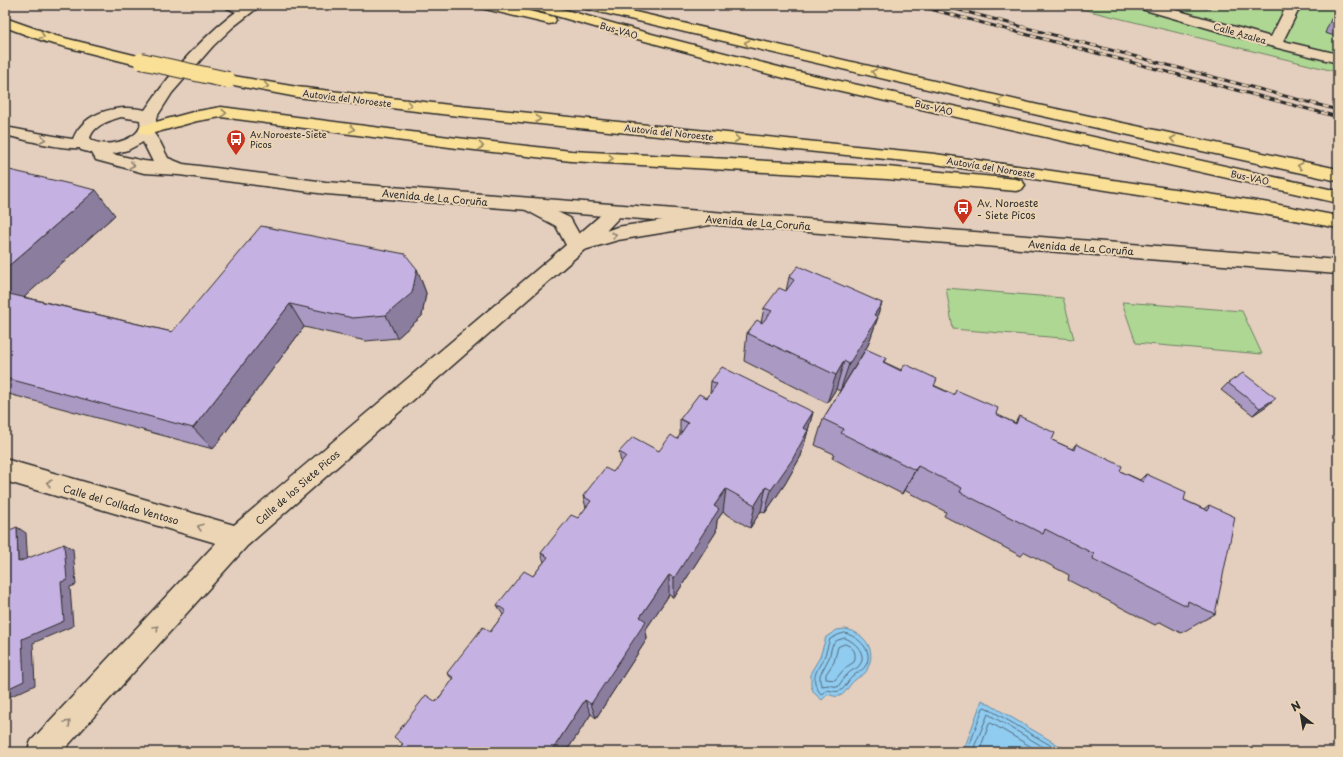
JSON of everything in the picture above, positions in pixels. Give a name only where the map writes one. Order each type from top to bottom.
[{"type":"highway","points":[[486,5],[788,74]]},
{"type":"highway","name":"Bus-VAO","points":[[533,5],[635,34],[788,74],[1338,196]]},
{"type":"highway","points":[[587,5],[1038,110],[1338,175]]},
{"type":"highway","name":"Autovía del Noroeste","points":[[5,22],[51,39],[141,61],[228,80],[297,92],[450,110],[935,159],[1263,208],[1338,222]]},
{"type":"highway","points":[[147,127],[215,112],[232,113],[457,143],[571,156],[887,173],[1157,200],[1221,202]]},
{"type":"street","name":"Calle Azalea","points":[[1143,5],[1275,43],[1338,59]]},
{"type":"street","points":[[1275,43],[1294,5]]},
{"type":"street","points":[[166,90],[121,112],[102,118],[86,128],[81,139],[90,147],[106,150],[124,146],[147,127],[166,90],[213,38],[228,24],[250,8]]},
{"type":"street","points":[[121,112],[141,114],[147,127]]},
{"type":"street","name":"Avenida de La Coruña","points":[[147,127],[161,161],[179,169]]},
{"type":"street","name":"Avenida de La Coruña","points":[[90,147],[102,156],[109,159],[144,167],[179,169],[326,188],[1338,267]]},
{"type":"street","points":[[530,204],[563,222],[576,247]]},
{"type":"street","name":"Calle de los Siete Picos","points":[[42,752],[238,538],[616,211]]},
{"type":"street","name":"Calle de los Siete Picos","points":[[576,247],[617,234],[710,218]]},
{"type":"street","name":"Calle del Collado Ventoso","points":[[5,470],[238,538]]},
{"type":"lane","points":[[231,5],[250,8]]},
{"type":"lane","points":[[5,131],[90,147]]},
{"type":"green space","points":[[1065,5],[1338,5],[1338,72]]},
{"type":"green space","points":[[946,288],[1063,298],[1074,339],[953,329]]},
{"type":"green space","points":[[1122,302],[1242,311],[1262,354],[1136,343]]},
{"type":"water","points":[[845,629],[857,633],[866,641],[871,652],[869,665],[865,673],[855,680],[844,693],[838,696],[828,694],[822,700],[814,693],[811,686],[811,672],[820,657],[826,637],[837,630]]},
{"type":"water","points":[[982,700],[1070,752],[963,752]]},
{"type":"building","points":[[5,169],[96,190],[5,269]]},
{"type":"building","points":[[261,226],[405,254],[417,269],[412,293],[386,315],[353,318],[290,304],[193,428],[5,378],[5,293],[172,332]]},
{"type":"building","points":[[798,266],[882,303],[874,315],[878,317],[849,364],[844,361],[836,375],[747,333],[757,320],[762,323],[772,311],[764,308],[779,288],[786,291],[794,280],[789,277]]},
{"type":"building","points":[[866,349],[886,358],[883,362],[901,371],[905,364],[937,379],[934,386],[954,395],[956,390],[998,408],[996,414],[1016,424],[1019,416],[1055,433],[1052,440],[1074,450],[1076,444],[1122,466],[1120,471],[1143,482],[1146,474],[1186,492],[1184,500],[1208,511],[1209,505],[1235,517],[1215,614],[1188,601],[1187,606],[1093,559],[1094,554],[1045,529],[1043,534],[960,492],[962,488],[918,466],[915,470],[841,433],[844,429],[823,419]]},
{"type":"building","points":[[722,367],[813,412],[803,428],[808,430],[792,460],[771,490],[766,487],[755,505],[726,489],[714,506],[719,509],[674,578],[669,575],[640,617],[646,621],[591,704],[585,700],[551,752],[396,752],[403,744],[394,737],[426,695],[436,702],[454,678],[447,673],[483,627],[490,632],[506,611],[497,605],[524,571],[533,576],[548,557],[541,553],[571,515],[578,518],[591,501],[583,496],[605,468],[613,472],[626,456],[619,452],[633,437],[659,451],[671,435],[677,439],[688,423],[680,419],[699,394],[707,398],[717,384],[711,381]]},
{"type":"building","points":[[1243,373],[1276,398],[1260,408],[1228,383]]},
{"type":"building","points":[[17,527],[18,562],[64,544],[67,580],[61,582],[64,621],[22,639],[24,681],[5,690],[5,532]]},
{"type":"railway","points":[[915,5],[1338,117]]},
{"type":"railway","points":[[940,5],[1338,110]]},
{"type":"place","name":"Av.Noroeste-Siete Picos","points":[[236,156]]},
{"type":"place","name":"Av. Noroeste - Siete Picos","points":[[963,225]]}]
